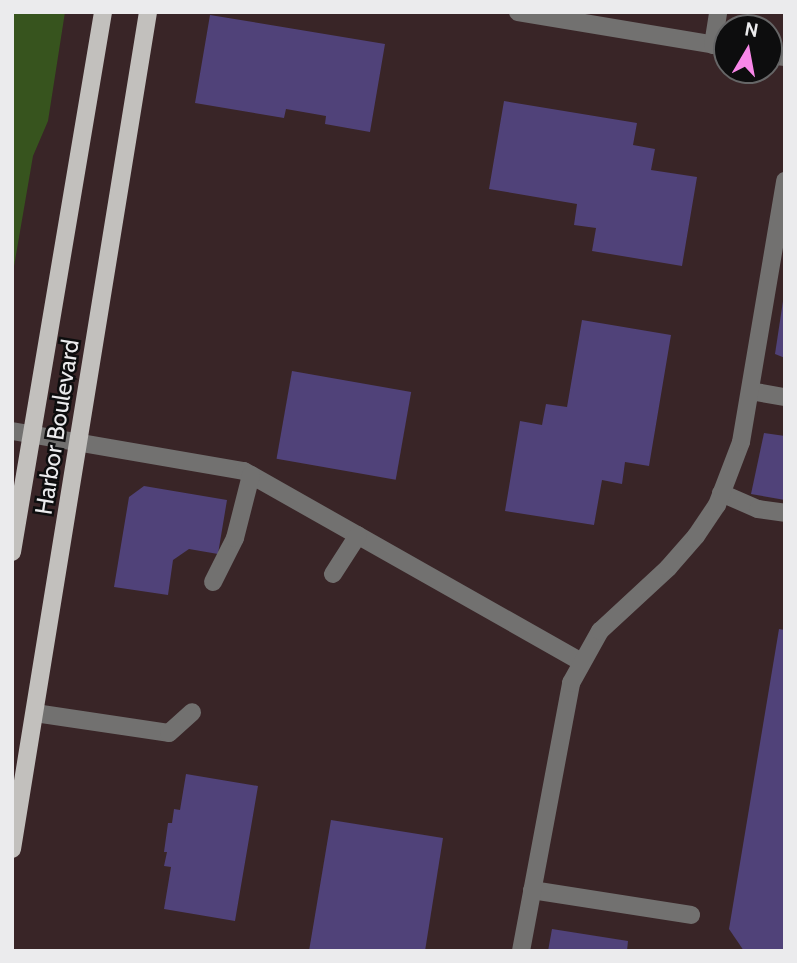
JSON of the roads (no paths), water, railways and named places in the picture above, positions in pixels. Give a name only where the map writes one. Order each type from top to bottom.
[{"type":"main road","name":"Harbor Boulevard","points":[[12,552],[103,12]]},
{"type":"main road","name":"Harbor Boulevard","points":[[12,849],[148,12]]},
{"type":"street","points":[[519,12],[575,17],[713,45]]},
{"type":"street","points":[[521,951],[564,708],[580,661],[600,631],[668,568],[696,536],[721,493],[741,442],[779,257],[785,181]]},
{"type":"street","points":[[750,391],[785,397]]},
{"type":"street","points":[[12,431],[244,471],[580,661]]},
{"type":"street","points":[[213,582],[235,538],[251,475]]},
{"type":"street","points":[[721,493],[758,509],[785,513]]},
{"type":"street","points":[[333,574],[358,535]]},
{"type":"street","points":[[35,713],[169,733],[192,712]]},
{"type":"street","points":[[532,890],[691,915]]}]
